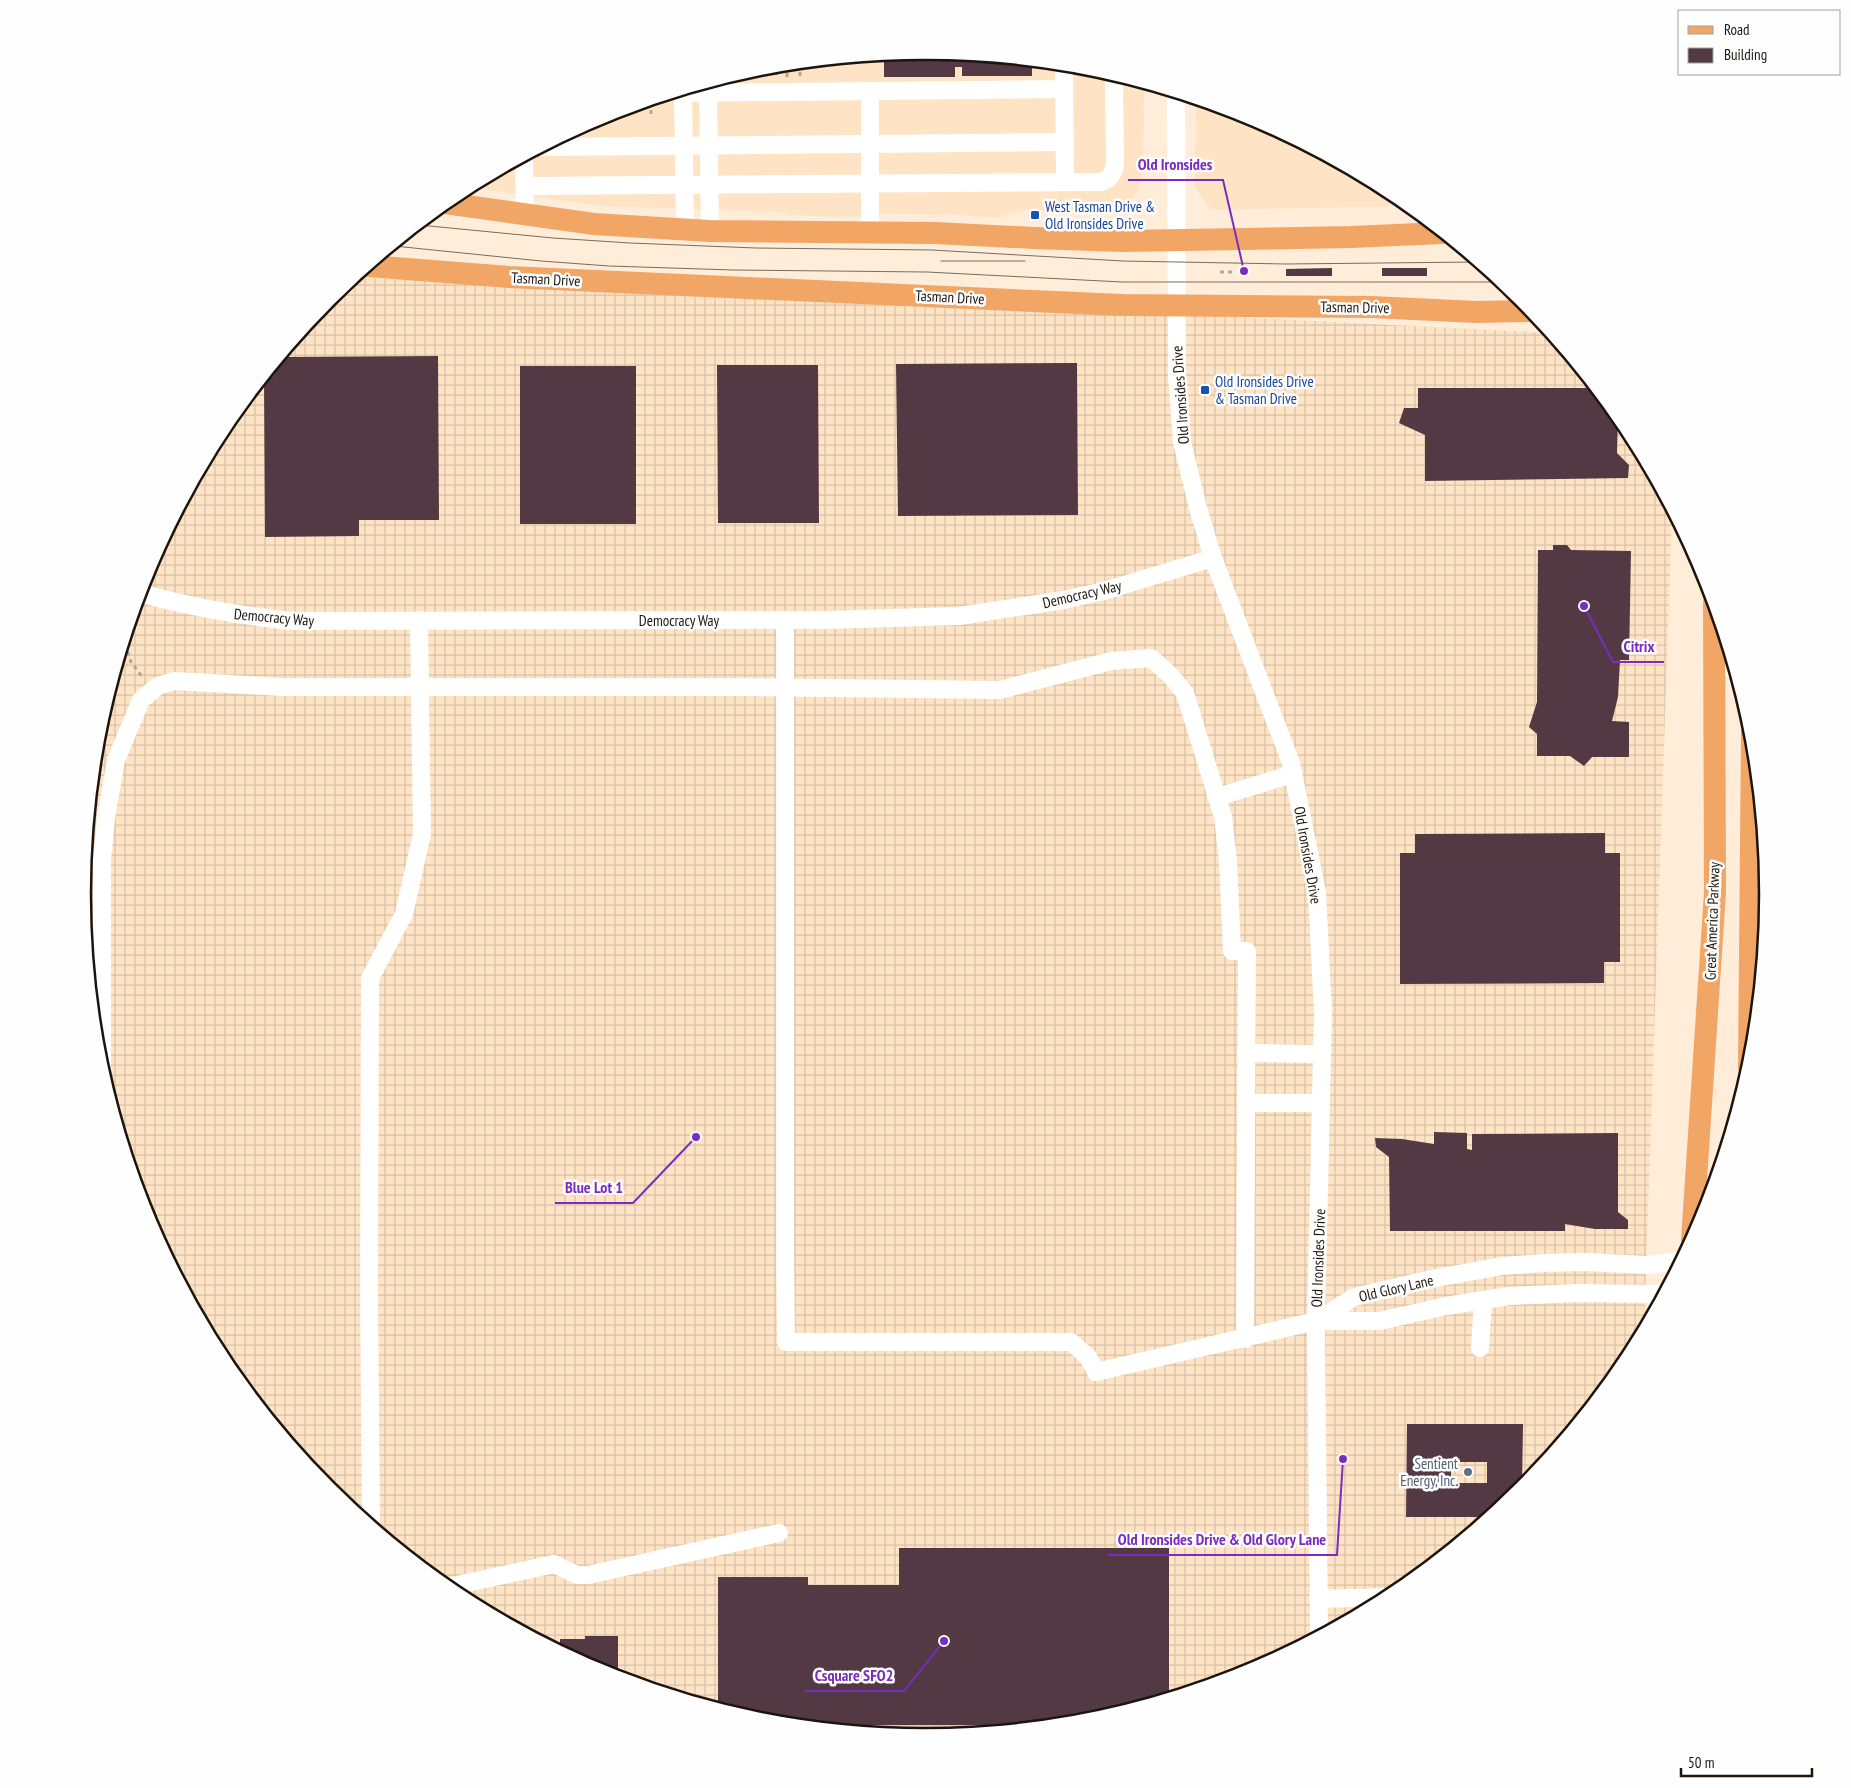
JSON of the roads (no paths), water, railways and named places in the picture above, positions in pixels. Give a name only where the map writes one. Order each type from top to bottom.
[{"type":"main road","points":[[457,205],[594,224],[710,231],[935,233],[1123,241],[1351,237],[1435,233]]},
{"type":"main road","name":"Tasman Drive","points":[[376,267],[509,277],[1177,306],[1371,307],[1477,312],[1522,311]]},
{"type":"main road","name":"Great America Parkway","points":[[1694,1218],[1715,892],[1713,811],[1724,667],[1720,643]]},
{"type":"main road","points":[[1749,1018],[1752,782]]},
{"type":"street","points":[[1064,72],[1065,182]]},
{"type":"street","points":[[525,186],[870,182],[1101,182],[1108,180],[1113,173],[1115,165],[1114,82]]},
{"type":"street","points":[[695,93],[1064,89]]},
{"type":"street","points":[[870,91],[870,233]]},
{"type":"street","points":[[708,93],[710,231]]},
{"type":"street","points":[[681,97],[685,230]]},
{"type":"street","name":"Old Ironsides Drive","points":[[1176,99],[1178,392],[1182,442],[1198,508],[1213,558],[1291,763],[1317,892],[1323,1013],[1316,1322],[1319,1629]]},
{"type":"street","points":[[555,147],[1065,142]]},
{"type":"street","points":[[524,163],[525,215]]},
{"type":"street","name":"Democracy Way","points":[[148,595],[225,613],[289,620],[785,620],[960,616],[1044,604],[1104,591],[1213,558]]},
{"type":"street","points":[[372,1517],[369,1295],[370,978],[404,914],[422,834],[419,620]]},
{"type":"street","points":[[785,620],[786,1342],[1071,1342],[1088,1357],[1096,1372],[1316,1322]]},
{"type":"street","points":[[100,1007],[94,859],[106,818],[116,760],[142,700],[158,686],[174,681],[282,687],[1000,690],[1111,661],[1151,658],[1170,674],[1185,693],[1223,817],[1228,861],[1232,951],[1247,951],[1246,1339]]},
{"type":"street","points":[[1217,797],[1293,774]]},
{"type":"street","points":[[1246,1053],[1322,1054]]},
{"type":"street","points":[[1247,1104],[1321,1103]]},
{"type":"street","name":"Old Glory Lane","points":[[1316,1322],[1354,1297],[1436,1278],[1502,1266],[1544,1263],[1649,1265],[1674,1262]]},
{"type":"street","name":"Old Glory Lane","points":[[1316,1322],[1380,1321],[1446,1306],[1509,1296],[1577,1293],[1657,1294]]},
{"type":"street","points":[[1480,1348],[1483,1300]]},
{"type":"street","points":[[459,1585],[554,1564],[576,1575],[588,1575],[779,1533]]},
{"type":"street","points":[[1318,1599],[1372,1597]]},
{"type":"tram line","points":[[427,226],[553,238],[630,243],[756,248],[932,250],[1123,261],[1286,264],[1469,262]]},
{"type":"tram line","points":[[400,247],[609,266],[733,270],[927,272],[1122,282],[1491,282]]},
{"type":"tram line","points":[[941,261],[1025,261]]},
{"type":"place","name":"West Tasman Drive & Old Ironsides Drive","points":[[1035,215]]},
{"type":"place","name":"Old Ironsides","points":[[1244,271]]},
{"type":"place","name":"Old Ironsides Drive & Tasman Drive","points":[[1205,390]]},
{"type":"place","name":"Citrix","points":[[1584,606]]},
{"type":"place","name":"Blue Lot 1","points":[[696,1137]]},
{"type":"place","name":"Old Ironsides Drive & Old Glory Lane","points":[[1343,1459]]},
{"type":"place","name":"Sentient Energy, Inc.","points":[[1468,1472]]},
{"type":"place","name":"Csquare SFO2","points":[[944,1641]]}]
